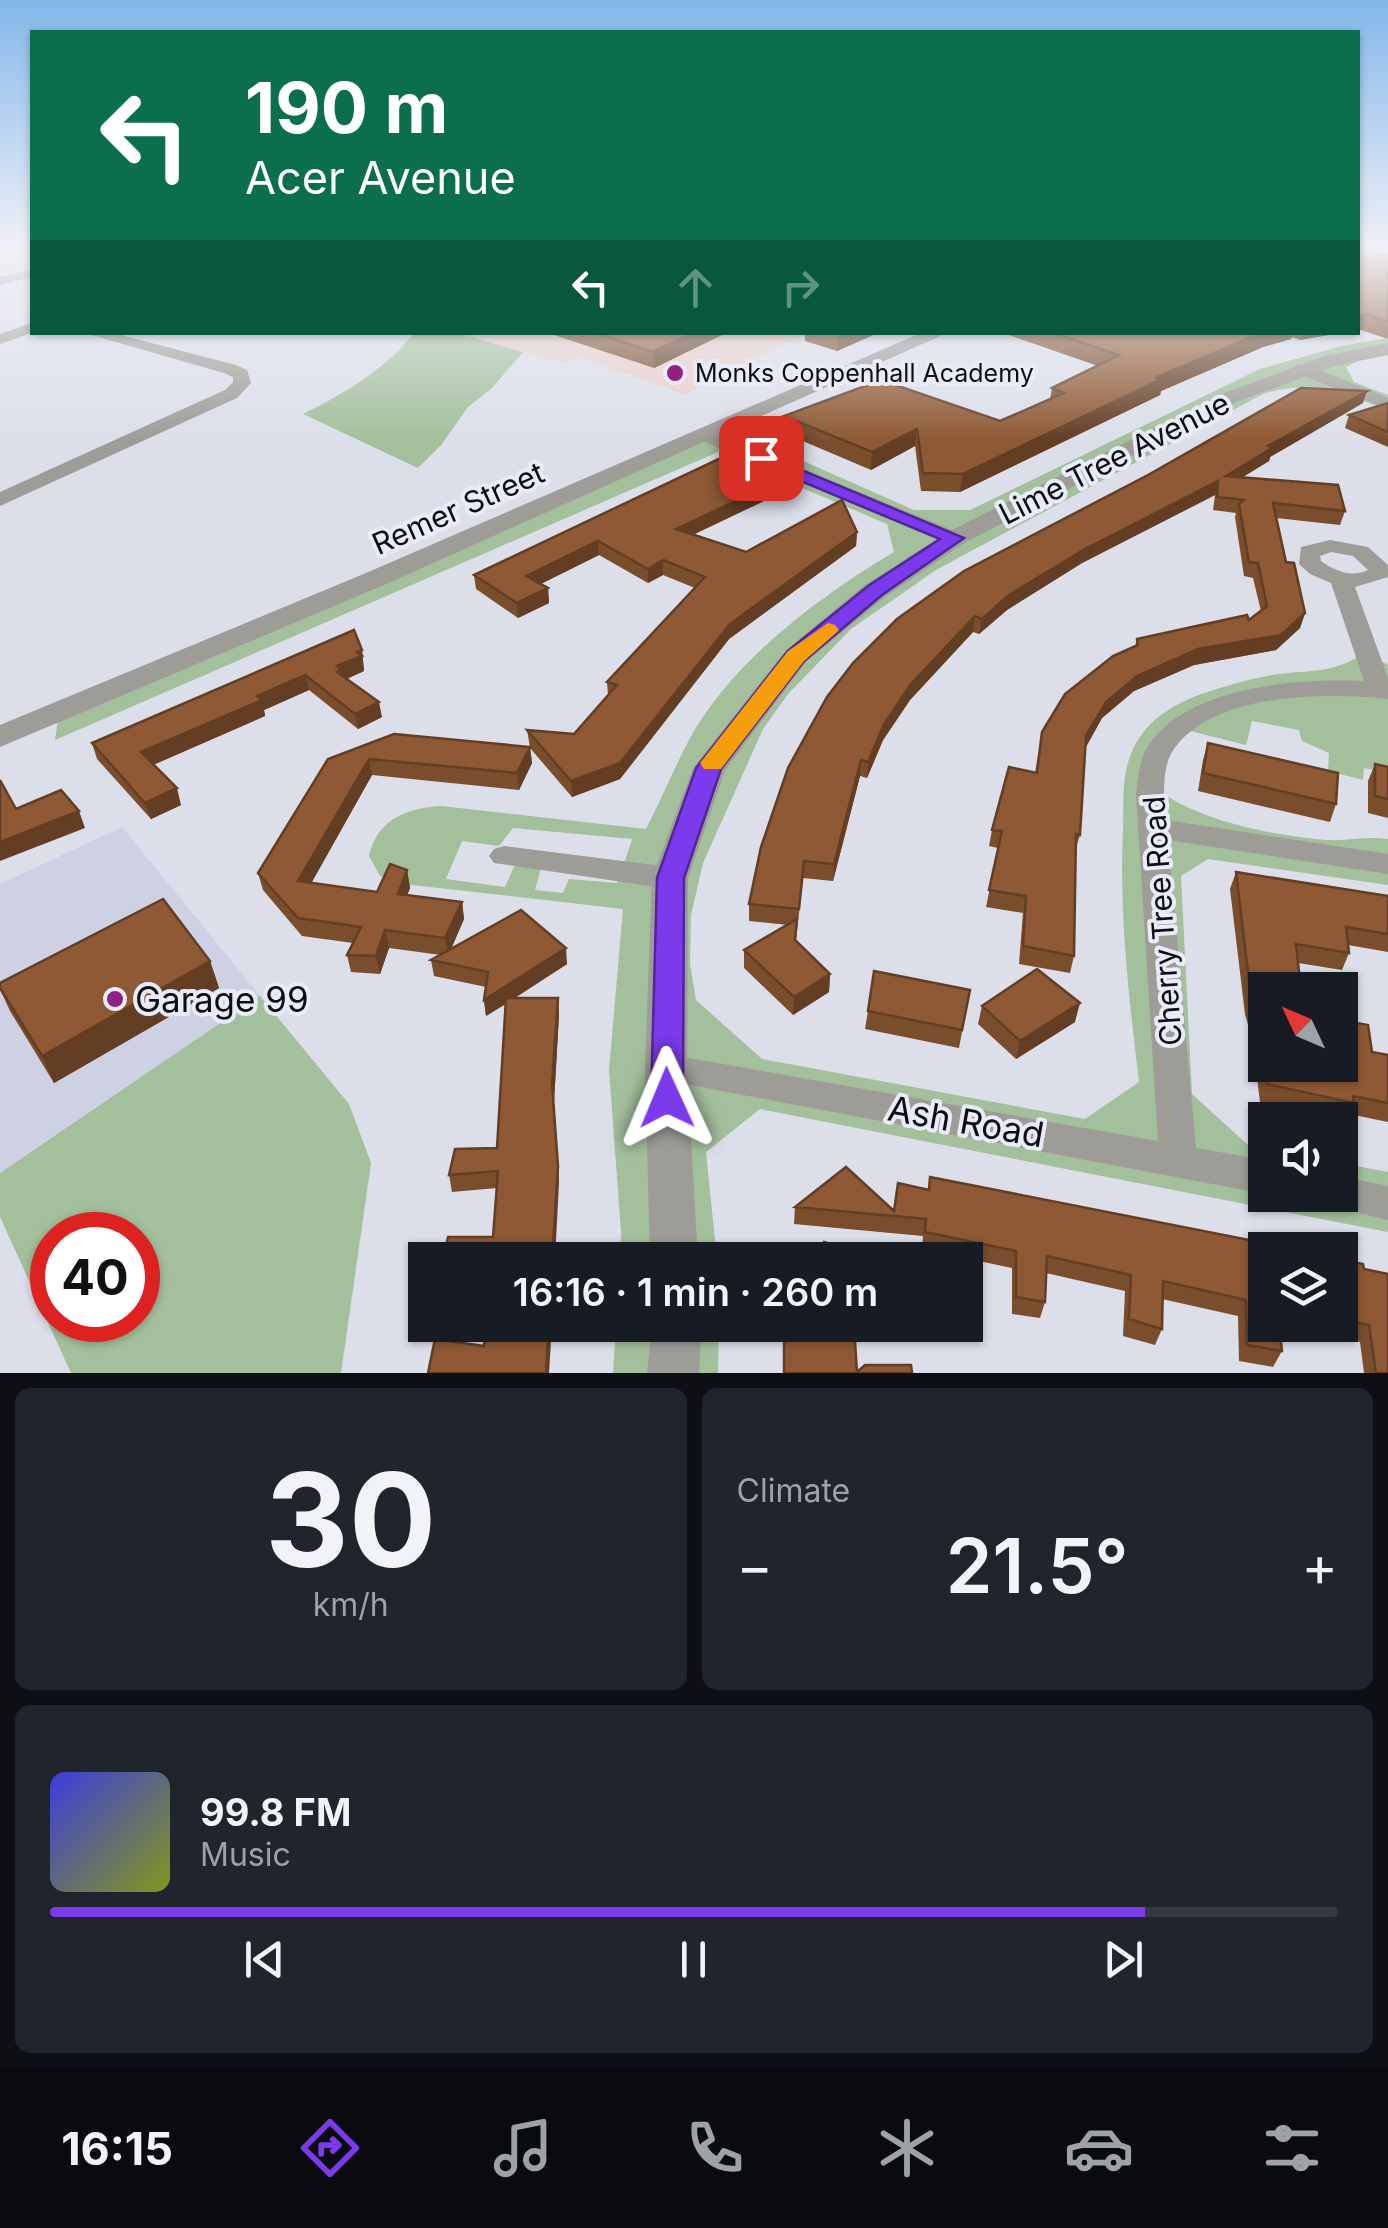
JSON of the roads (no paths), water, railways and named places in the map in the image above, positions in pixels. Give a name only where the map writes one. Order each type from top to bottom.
[{"type":"street","points":[[0,339],[30,329]]},
{"type":"street","points":[[0,500],[231,394],[242,382],[242,374],[230,369],[105,335]]},
{"type":"street","name":"Remer Street","points":[[0,737],[707,436],[933,335]]},
{"type":"street","name":"Lime Tree Avenue","points":[[673,1242],[666,1068],[670,878],[709,768],[796,656],[875,591],[955,538],[1229,398],[1350,355],[1388,349]]},
{"type":"street","points":[[1302,370],[1388,404]]},
{"type":"street","points":[[707,436],[955,538]]},
{"type":"street","points":[[1341,579],[1384,691]]},
{"type":"street","name":"Cherry Tree Road","points":[[1178,1159],[1150,794],[1158,752],[1178,728],[1215,708],[1312,688],[1384,691]]},
{"type":"street","points":[[1154,828],[1388,864]]},
{"type":"street","points":[[504,856],[670,878]]},
{"type":"street","name":"Ash Road","points":[[666,1068],[1248,1173]]},
{"type":"street","points":[[1358,1197],[1388,1203]]},
{"type":"street","points":[[673,1373],[676,1342]]},
{"type":"place","name":"Monks Coppenhall Academy","points":[[675,373]]},
{"type":"place","name":"Garage 99","points":[[115,999]]}]
